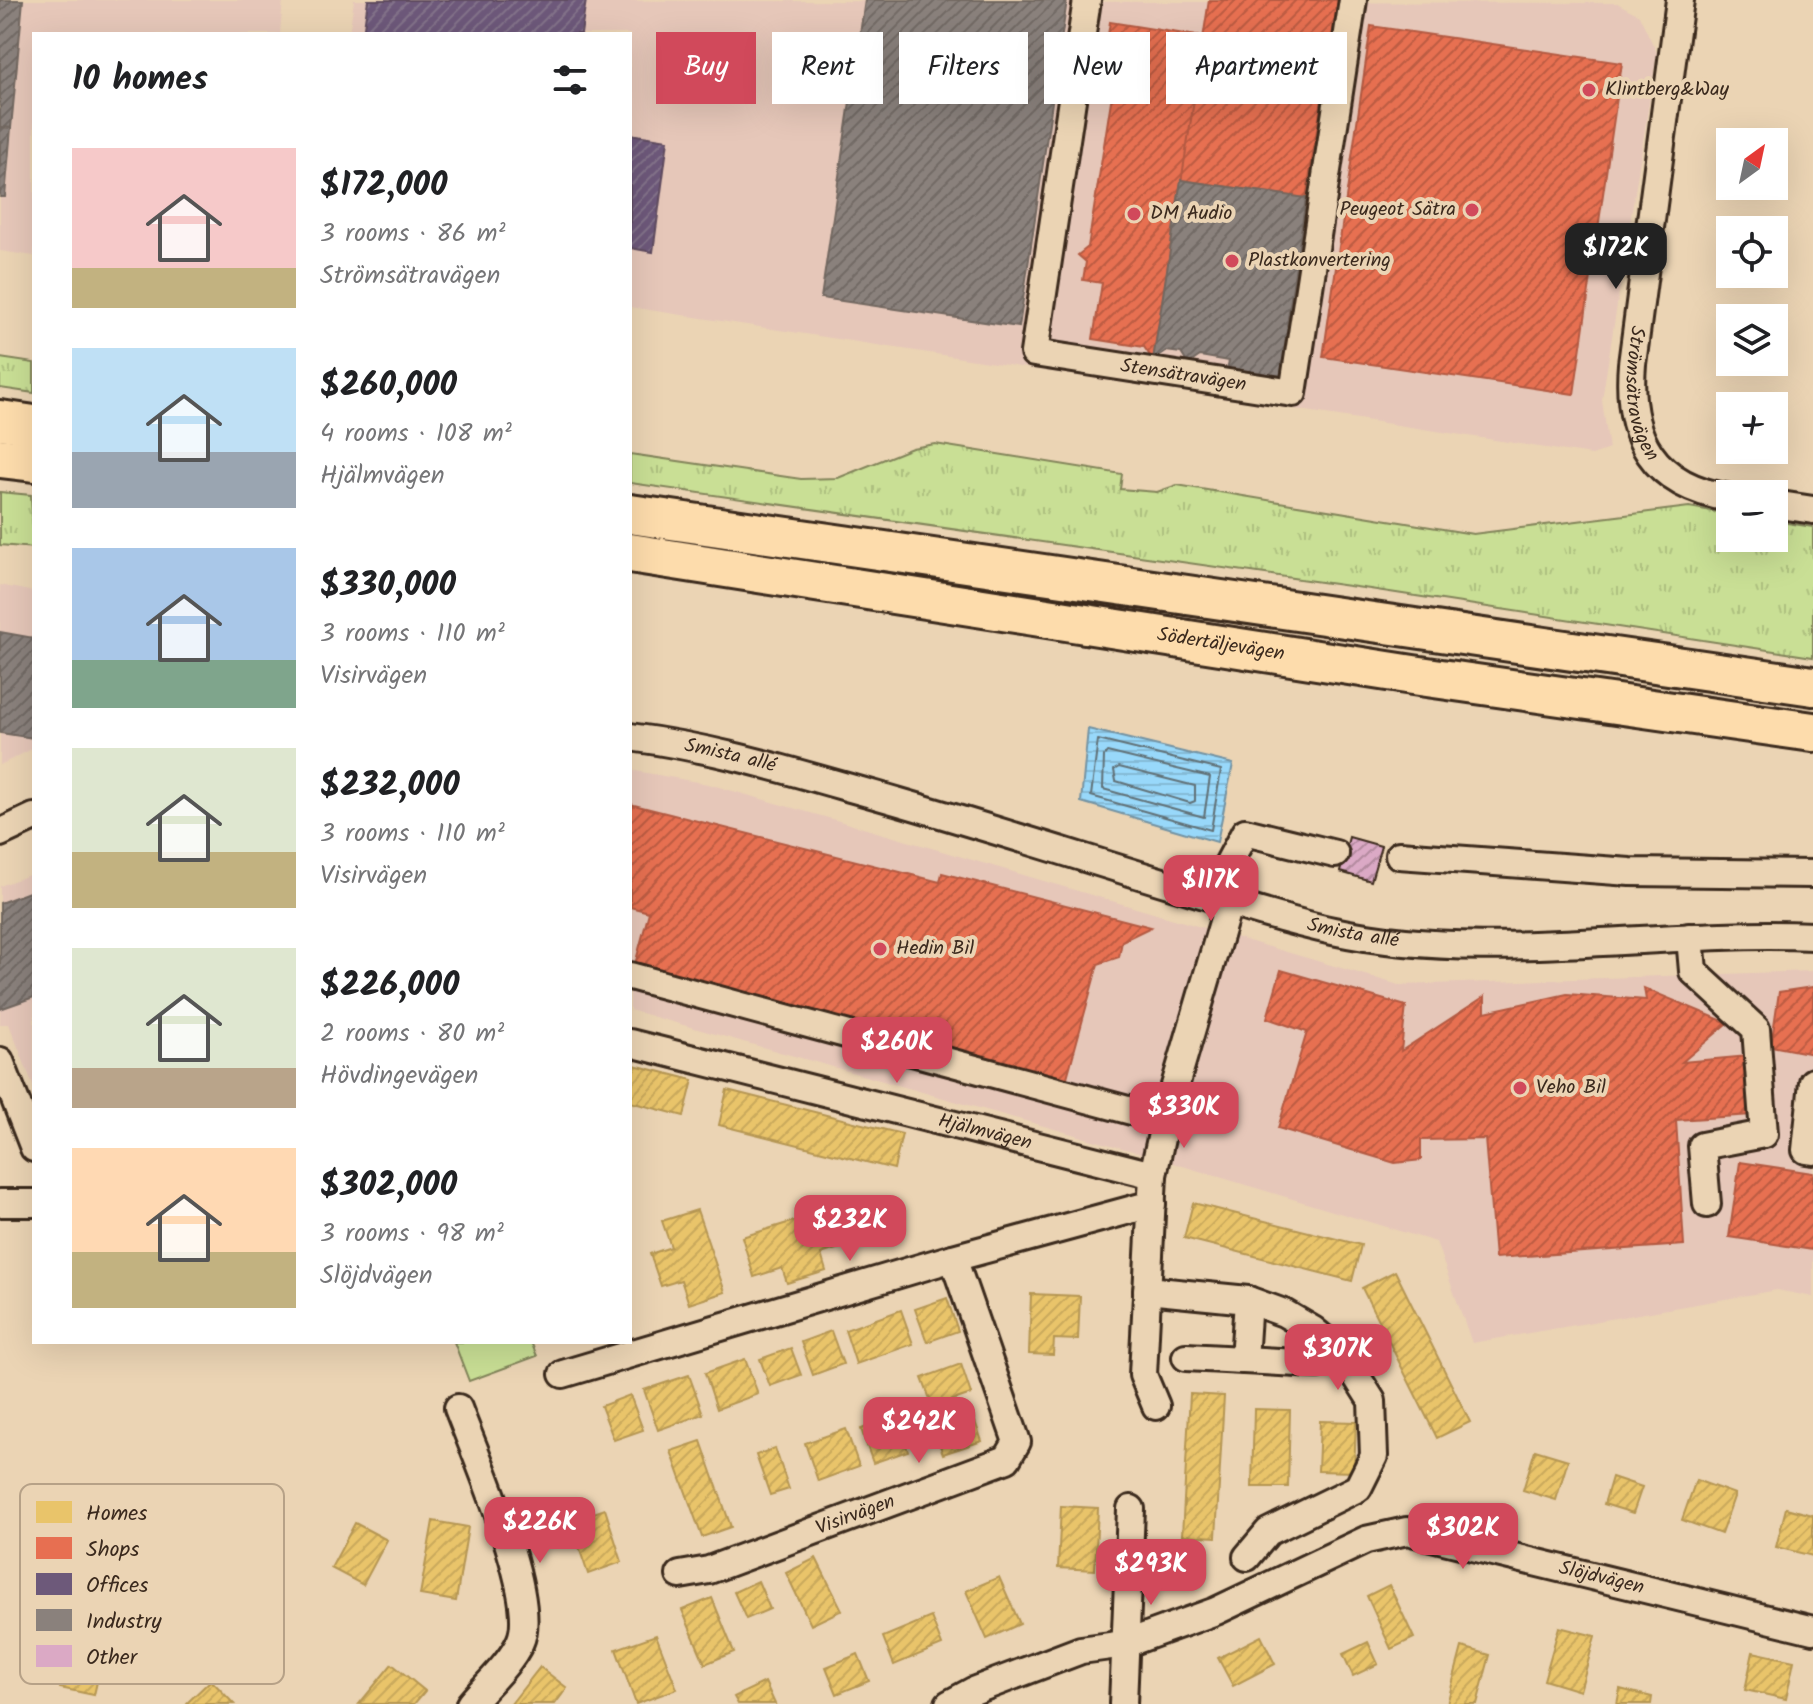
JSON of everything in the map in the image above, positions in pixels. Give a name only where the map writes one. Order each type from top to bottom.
[{"type":"highway","points":[[0,420],[32,425]]},
{"type":"highway","points":[[0,458],[32,462]]},
{"type":"highway","points":[[632,514],[1813,686]]},
{"type":"highway","name":"Södertäljevägen","points":[[632,553],[1413,675],[1813,732]]},
{"type":"street","name":"Stensätravägen","points":[[1087,0],[1034,353],[1293,393],[1353,0]]},
{"type":"street","name":"Strömsätravägen","points":[[1680,0],[1632,364],[1631,414],[1651,457],[1684,484],[1716,494]]},
{"type":"street","points":[[1788,506],[1813,510]]},
{"type":"street","name":"Smista allé","points":[[632,737],[703,747],[959,818],[1223,901],[1333,931],[1410,943],[1517,945],[1690,937],[1813,936]]},
{"type":"street","points":[[0,833],[32,818]]},
{"type":"street","points":[[1156,1406],[1143,1375],[1153,1175],[1223,901],[1228,864],[1245,832],[1335,854]]},
{"type":"street","points":[[1399,855],[1630,872],[1813,874]]},
{"type":"street","points":[[1690,937],[1693,971],[1756,1029],[1764,1134],[1702,1146],[1707,1204]]},
{"type":"street","points":[[632,977],[1165,1120]]},
{"type":"street","name":"Hjälmvägen","points":[[632,1044],[1153,1175]]},
{"type":"street","points":[[0,1061],[32,1143]]},
{"type":"street","points":[[1813,1082],[1806,1150],[1813,1151]]},
{"type":"street","points":[[0,1203],[32,1203]]},
{"type":"street","points":[[563,1374],[953,1258],[1152,1204]]},
{"type":"street","name":"Visirvägen","points":[[680,1575],[709,1570],[1007,1459],[1017,1442],[953,1258]]},
{"type":"street","points":[[1147,1290],[1248,1300],[1284,1313],[1313,1330],[1343,1355],[1372,1401],[1374,1456],[1358,1488],[1268,1532],[1247,1557]]},
{"type":"street","points":[[1244,1360],[1248,1300]]},
{"type":"street","points":[[1186,1357],[1317,1364]]},
{"type":"street","points":[[458,1408],[512,1554],[523,1607],[522,1641],[470,1704]]},
{"type":"street","points":[[1123,1704],[1131,1509]]},
{"type":"street","name":"Slöjdvägen","points":[[949,1704],[973,1691],[1081,1650],[1125,1644],[1216,1611],[1366,1540],[1407,1531],[1813,1630]]},
{"type":"shaded area","points":[[0,0],[283,0],[280,32],[32,32],[32,256],[0,251]]},
{"type":"shaded area","points":[[354,0],[1617,3],[1639,15],[1657,53],[1602,400],[1609,449],[1592,455],[632,307],[632,32],[349,32]]},
{"type":"shaded area","points":[[0,585],[32,592],[32,749],[0,765]]},
{"type":"shaded area","points":[[632,770],[708,784],[1399,985],[1813,971],[1813,1297],[1777,1290],[1472,1343],[1436,1242],[1136,1152],[632,1011]]},
{"type":"shaded area","points":[[32,874],[32,1083],[9,1024],[0,1024],[0,886]]},
{"type":"green space","points":[[0,358],[32,363],[32,393],[0,388]]},
{"type":"green space","points":[[935,444],[1122,474],[1120,489],[1157,492],[1177,485],[1473,534],[1689,507],[1716,512],[1716,552],[1788,552],[1788,523],[1813,527],[1813,657],[1370,589],[632,483],[632,454],[801,479],[838,478],[912,448]]},
{"type":"green space","points":[[0,492],[31,495],[32,548],[0,545]]},
{"type":"green space","points":[[455,1344],[532,1344],[537,1356],[469,1381]]},
{"type":"water","points":[[1088,729],[1233,764],[1217,842],[1081,802]]},
{"type":"building: Homes","points":[[632,1065],[693,1080],[684,1116],[632,1103]]},
{"type":"building: Homes","points":[[727,1090],[902,1134],[894,1169],[719,1125]]},
{"type":"building: Homes","points":[[1193,1203],[1361,1245],[1352,1281],[1184,1238]]},
{"type":"building: Homes","points":[[846,1205],[858,1242],[821,1254],[826,1271],[787,1283],[782,1268],[754,1277],[742,1237]]},
{"type":"building: Homes","points":[[697,1210],[725,1292],[689,1304],[681,1280],[661,1286],[650,1254],[671,1247],[662,1221]]},
{"type":"building: Homes","points":[[1395,1271],[1470,1422],[1437,1438],[1362,1288]]},
{"type":"building: Homes","points":[[1031,1294],[1080,1296],[1078,1340],[1054,1339],[1053,1355],[1029,1354]]},
{"type":"building: Homes","points":[[947,1298],[958,1331],[927,1342],[915,1309]]},
{"type":"building: Homes","points":[[901,1310],[913,1344],[856,1364],[845,1330]]},
{"type":"building: Homes","points":[[831,1331],[843,1364],[813,1375],[801,1342]]},
{"type":"building: Homes","points":[[791,1348],[801,1375],[770,1386],[760,1359]]},
{"type":"building: Homes","points":[[745,1359],[758,1394],[717,1409],[705,1373]]},
{"type":"building: Homes","points":[[961,1364],[971,1394],[933,1407],[922,1378]]},
{"type":"building: Homes","points":[[689,1375],[703,1414],[658,1430],[644,1390]]},
{"type":"building: Homes","points":[[1190,1394],[1224,1396],[1216,1537],[1182,1535]]},
{"type":"building: Homes","points":[[630,1395],[643,1430],[614,1440],[601,1406]]},
{"type":"building: Homes","points":[[1254,1409],[1290,1410],[1288,1487],[1252,1487]]},
{"type":"building: Homes","points":[[971,1410],[982,1441],[943,1454],[932,1424]]},
{"type":"building: Homes","points":[[896,1416],[908,1451],[873,1463],[861,1429]]},
{"type":"building: Homes","points":[[1320,1421],[1356,1422],[1354,1472],[1318,1471]]},
{"type":"building: Homes","points":[[846,1429],[859,1466],[818,1481],[805,1443]]},
{"type":"building: Homes","points":[[701,1441],[731,1527],[702,1537],[671,1451]]},
{"type":"building: Homes","points":[[775,1448],[789,1489],[770,1495],[756,1455]]},
{"type":"building: Homes","points":[[1535,1450],[1568,1460],[1556,1500],[1523,1490]]},
{"type":"building: Homes","points":[[1612,1477],[1642,1487],[1633,1513],[1604,1504]]},
{"type":"building: Homes","points":[[1696,1480],[1735,1494],[1721,1534],[1682,1520]]},
{"type":"building: Homes","points":[[1061,1506],[1098,1508],[1095,1570],[1058,1568]]},
{"type":"building: Homes","points":[[1786,1508],[1813,1515],[1813,1556],[1776,1547]]},
{"type":"building: Homes","points":[[605,1509],[622,1562],[588,1574],[570,1521]]},
{"type":"building: Homes","points":[[433,1521],[468,1527],[456,1601],[420,1595]]},
{"type":"building: Homes","points":[[355,1523],[387,1540],[363,1585],[331,1568]]},
{"type":"building: Homes","points":[[816,1558],[842,1610],[811,1625],[786,1573]]},
{"type":"building: Homes","points":[[999,1577],[1020,1624],[987,1639],[966,1591]]},
{"type":"building: Homes","points":[[758,1581],[770,1609],[746,1619],[734,1592]]},
{"type":"building: Homes","points":[[1389,1585],[1414,1638],[1391,1649],[1367,1596]]},
{"type":"building: Homes","points":[[712,1598],[734,1652],[705,1664],[682,1610]]},
{"type":"building: Homes","points":[[931,1617],[942,1645],[894,1665],[883,1637]]},
{"type":"building: Homes","points":[[1559,1627],[1595,1636],[1580,1691],[1544,1680]]},
{"type":"building: Homes","points":[[656,1635],[677,1689],[636,1704],[616,1649]]},
{"type":"building: Homes","points":[[1261,1636],[1275,1664],[1233,1686],[1218,1658]]},
{"type":"building: Homes","points":[[1368,1642],[1378,1664],[1353,1676],[1343,1654]]},
{"type":"building: Homes","points":[[1462,1647],[1490,1655],[1477,1704],[1447,1704]]},
{"type":"building: Homes","points":[[1753,1652],[1794,1661],[1786,1699],[1745,1690]]},
{"type":"building: Homes","points":[[858,1654],[869,1681],[837,1694],[826,1667]]},
{"type":"building: Homes","points":[[392,1664],[425,1691],[414,1704],[359,1704]]},
{"type":"building: Homes","points":[[540,1667],[567,1688],[555,1704],[511,1704]]},
{"type":"building: Homes","points":[[765,1682],[775,1704],[738,1704],[734,1697]]},
{"type":"building: Homes","points":[[61,1684],[96,1684],[94,1695],[60,1688]]},
{"type":"building: Homes","points":[[207,1684],[215,1684],[234,1704],[188,1704]]},
{"type":"building: Homes","points":[[1620,1689],[1652,1697],[1651,1704],[1617,1704]]},
{"type":"building: Shops","points":[[1209,0],[1338,0],[1333,32],[1204,32]]},
{"type":"building: Shops","name":"DM Audio","points":[[1110,22],[1173,32],[1166,32],[1166,104],[1193,104],[1153,360],[1144,347],[1093,339],[1102,283],[1083,280],[1086,262],[1078,255],[1088,247],[1111,104],[1150,104],[1150,32],[1108,32]]},
{"type":"building: Shops","name":"Peugeot Sätra","points":[[1371,26],[1622,63],[1574,394],[1323,357]]},
{"type":"building: Shops","points":[[1193,104],[1321,104],[1306,198],[1181,180]]},
{"type":"building: Shops","name":"Hedin Bil","points":[[632,805],[940,882],[942,873],[1151,927],[1122,941],[1119,957],[1098,964],[1066,1081],[634,968],[649,912],[632,908]]},
{"type":"building: Shops","name":"Veho Bil","points":[[1281,970],[1406,1006],[1401,1051],[1485,996],[1485,1012],[1567,994],[1646,1000],[1644,988],[1728,1023],[1682,1062],[1748,1056],[1752,1115],[1676,1120],[1684,1245],[1495,1258],[1485,1139],[1421,1140],[1421,1160],[1395,1163],[1278,1128],[1307,1032],[1267,1018]]},
{"type":"building: Shops","points":[[1813,987],[1813,1054],[1771,1046],[1779,992]]},
{"type":"building: Shops","points":[[1740,1162],[1813,1173],[1813,1250],[1729,1237]]},
{"type":"building: Offices","points":[[368,0],[586,0],[581,32],[363,32]]},
{"type":"building: Offices","points":[[632,134],[668,140],[653,252],[632,248]]},
{"type":"building: Industry","points":[[0,0],[23,0],[11,128],[0,127]]},
{"type":"building: Industry","points":[[865,0],[1067,0],[1062,32],[1044,32],[1044,104],[1052,104],[1019,327],[821,298],[850,104],[883,104],[883,32],[860,32]]},
{"type":"building: Industry","points":[[0,127],[11,128],[5,197],[0,197]]},
{"type":"building: Industry","name":"Plastkonvertering","points":[[1181,180],[1306,198],[1287,325],[1293,325],[1285,378],[1227,369],[1229,361],[1200,356],[1188,364],[1181,353],[1166,351],[1153,360]]},
{"type":"building: Industry","points":[[0,632],[32,638],[32,738],[0,733]]},
{"type":"building: Industry","points":[[32,891],[32,998],[0,1009],[0,903]]},
{"type":"building: Other","points":[[1349,837],[1381,846],[1371,881],[1340,872]]},
{"type":"place","name":"Klintberg&Way","points":[[1589,90]]},
{"type":"place","name":"Peugeot Sätra","points":[[1472,210]]},
{"type":"place","name":"DM Audio","points":[[1134,214]]},
{"type":"place","name":"Plastkonvertering","points":[[1232,261]]},
{"type":"place","name":"Hedin Bil","points":[[880,949]]},
{"type":"place","name":"Veho Bil","points":[[1520,1088]]}]
